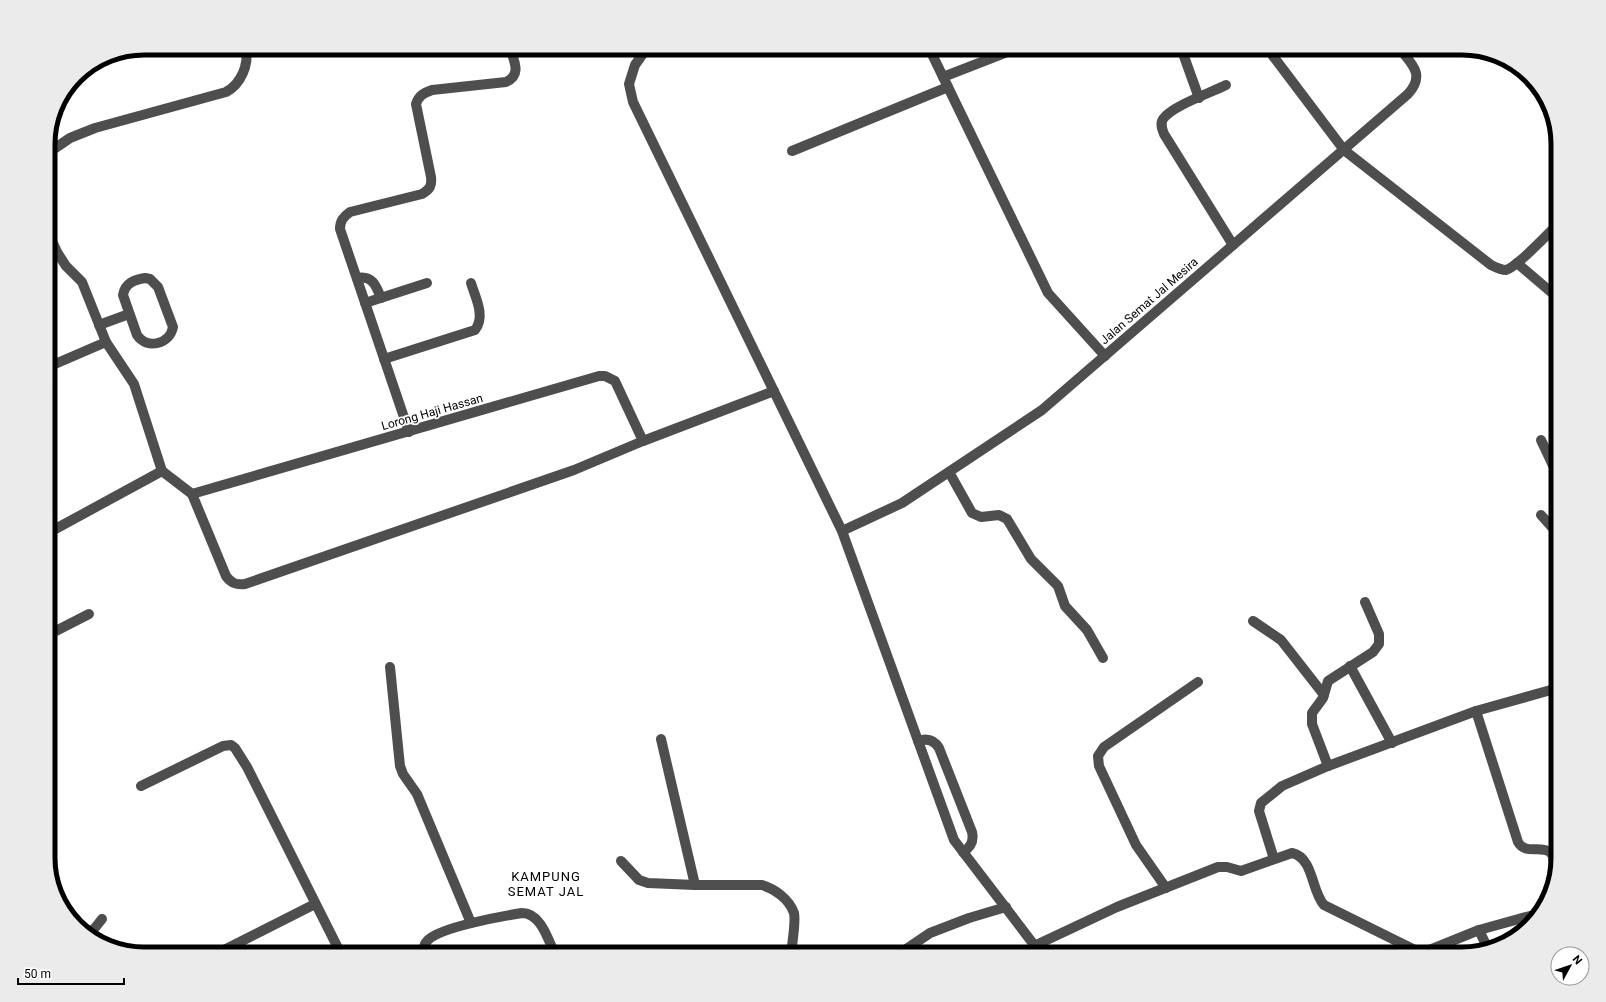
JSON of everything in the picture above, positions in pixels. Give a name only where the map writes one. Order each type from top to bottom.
[{"type":"street","points":[[55,148],[70,138],[95,128],[226,92],[238,83],[247,55]]},
{"type":"street","points":[[409,432],[340,229],[340,223],[342,218],[350,212],[422,194],[430,188],[432,184],[416,104],[418,99],[421,95],[432,90],[506,82],[513,78],[516,70],[512,55]]},
{"type":"street","points":[[642,55],[635,65],[629,84],[632,102],[842,531],[954,840],[1034,946],[1117,907],[1221,867],[1240,871],[1286,854],[1297,855],[1305,862],[1320,899],[1324,905],[1409,947]]},
{"type":"street","points":[[932,55],[1048,293],[1105,356]]},
{"type":"street","points":[[943,77],[1000,55]]},
{"type":"street","points":[[1184,55],[1199,98]]},
{"type":"street","points":[[1272,55],[1344,150],[1491,265],[1501,270],[1508,269],[1517,263],[1551,231]]},
{"type":"street","name":"Jalan Semat Jal Mesira","points":[[842,531],[902,503],[1042,410],[1408,94],[1415,86],[1417,74],[1413,65],[1405,55]]},
{"type":"street","points":[[1226,85],[1174,110],[1163,120],[1162,128],[1233,245]]},
{"type":"street","points":[[792,151],[948,87]]},
{"type":"street","points":[[55,248],[66,266],[82,282],[106,342],[134,384],[162,471],[192,494],[226,576],[234,583],[239,585],[574,470],[643,441],[774,391]]},
{"type":"street","points":[[1517,263],[1551,292]]},
{"type":"street","points":[[145,278],[150,279],[158,287],[173,326],[172,332],[168,337],[157,343],[145,343],[137,335],[129,314],[124,301],[124,289],[127,284],[132,281],[145,278]]},
{"type":"street","points":[[357,278],[370,278],[374,282],[381,298]]},
{"type":"street","points":[[365,303],[427,283]]},
{"type":"street","points":[[384,359],[475,330],[481,320],[471,283]]},
{"type":"street","points":[[99,325],[129,314]]},
{"type":"street","points":[[55,364],[106,342]]},
{"type":"street","name":"Lorong Haji Hassan","points":[[192,494],[605,376],[614,380],[617,385],[643,441]]},
{"type":"street","points":[[1541,440],[1551,461]]},
{"type":"street","points":[[55,529],[162,471]]},
{"type":"street","points":[[949,472],[972,513],[981,517],[999,515],[1007,519],[1031,559],[1057,584],[1066,606],[1087,630],[1103,658]]},
{"type":"street","points":[[1541,515],[1551,526]]},
{"type":"street","points":[[1328,766],[1311,720],[1312,713],[1323,698],[1328,681],[1373,652],[1379,644],[1379,634],[1365,602]]},
{"type":"street","points":[[55,632],[90,614]]},
{"type":"street","points":[[1253,621],[1281,640],[1324,695]]},
{"type":"street","points":[[1350,666],[1392,743]]},
{"type":"street","points":[[390,667],[400,766],[403,774],[419,799],[471,923]]},
{"type":"street","points":[[1166,888],[1136,845],[1099,766],[1098,756],[1104,747],[1198,682]]},
{"type":"street","points":[[1274,859],[1259,816],[1259,807],[1261,803],[1282,786],[1328,766],[1476,711],[1551,690]]},
{"type":"street","points":[[1476,711],[1520,846],[1524,849],[1541,849],[1550,852],[1551,854]]},
{"type":"street","points":[[661,739],[696,885]]},
{"type":"street","points":[[918,741],[927,739],[932,740],[939,748],[972,832],[972,842],[963,852]]},
{"type":"street","points":[[141,786],[223,746],[231,745],[235,748],[247,767],[336,947]]},
{"type":"street","points":[[621,860],[638,880],[648,883],[762,885],[778,892],[786,900],[794,914],[792,947]]},
{"type":"street","points":[[230,947],[315,904]]},
{"type":"street","points":[[909,947],[930,933],[969,918],[1006,907]]},
{"type":"street","points":[[424,947],[427,941],[432,937],[471,923],[522,913],[531,914],[537,920],[552,947]]},
{"type":"street","points":[[1439,947],[1479,930],[1529,916]]},
{"type":"street","points":[[92,930],[102,919]]},
{"type":"street","points":[[1479,930],[1486,944]]},
{"type":"district","name":"KAMPUNG SEMAT JAL","points":[[546,884]]}]
